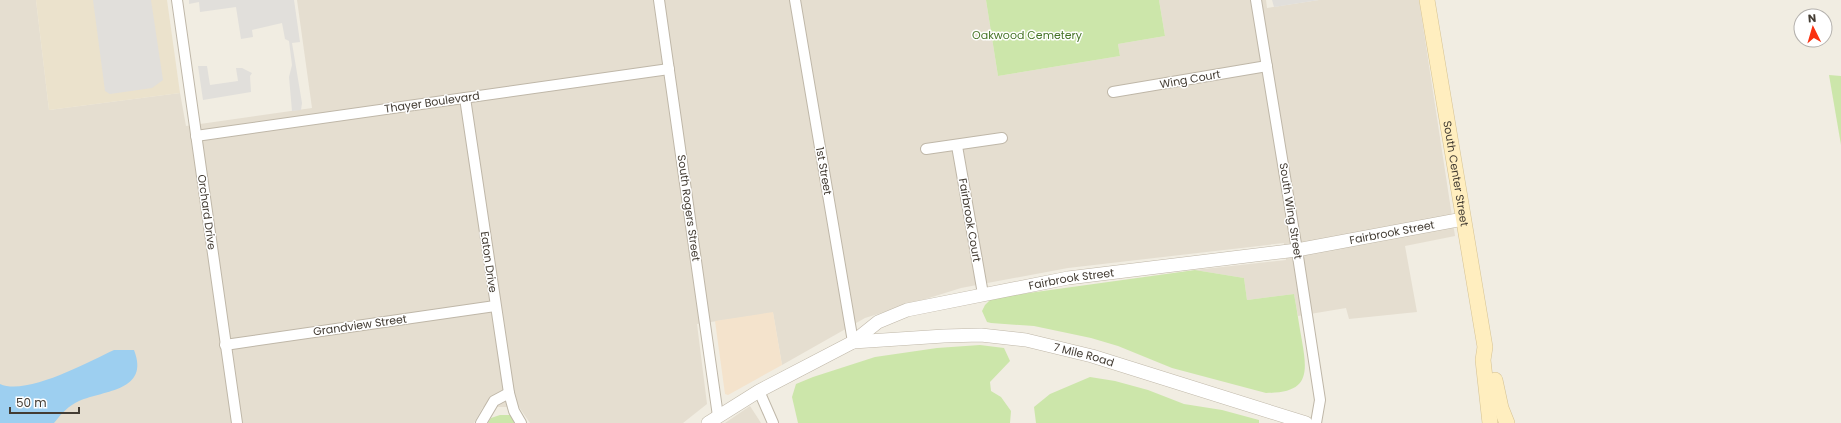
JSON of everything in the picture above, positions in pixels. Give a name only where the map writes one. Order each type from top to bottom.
[{"type":"main road","name":"South Center Street","points":[[1427,0],[1485,347],[1483,360],[1490,423]]},
{"type":"main road","name":"South Center Street","points":[[1485,347],[1492,357],[1498,398],[1507,423]]},
{"type":"street","name":"Orchard Drive","points":[[177,0],[236,423]]},
{"type":"street","name":"South Rogers Street","points":[[659,0],[713,419]]},
{"type":"street","name":"1st Street","points":[[795,0],[853,342]]},
{"type":"street","name":"South Wing Street","points":[[1256,0],[1320,400],[1316,423]]},
{"type":"street","name":"Wing Court","points":[[1113,92],[1267,66]]},
{"type":"street","name":"Thayer Boulevard","points":[[196,136],[669,69]]},
{"type":"street","name":"Eaton Drive","points":[[465,98],[509,393],[514,411],[521,423]]},
{"type":"street","points":[[926,149],[957,146],[1002,138]]},
{"type":"street","name":"Fairbrook Court","points":[[957,146],[983,294]]},
{"type":"street","name":"Fairbrook Street","points":[[713,419],[759,391],[817,359],[853,342],[872,326],[896,314],[924,305],[1068,278],[1297,250],[1464,219]]},
{"type":"street","name":"Grandview Street","points":[[225,345],[495,306]]},
{"type":"street","name":"7 Mile Road","points":[[853,342],[973,335],[1026,340],[1092,356],[1306,423]]},
{"type":"street","points":[[759,391],[773,423]]},
{"type":"street","points":[[481,423],[494,401],[509,393]]},
{"type":"shaded area","points":[[0,0],[36,0],[49,110],[180,93],[186,126],[312,108],[297,0],[986,0],[998,76],[1120,56],[1118,44],[1165,36],[1159,0],[1266,0],[1267,8],[1319,0],[1419,0],[1455,236],[1405,246],[1417,312],[1349,319],[1346,308],[1298,316],[1294,294],[1247,300],[1244,278],[1195,270],[1286,260],[1284,243],[1068,268],[961,288],[865,318],[782,365],[773,313],[697,324],[707,404],[683,423],[530,423],[519,407],[483,407],[474,423],[0,423]]},
{"type":"shaded area","points":[[36,0],[167,0],[180,93],[49,110]]},
{"type":"shaded area","points":[[93,0],[151,0],[163,80],[152,88],[110,94],[105,91]]},
{"type":"shaded area","points":[[189,0],[294,0],[300,42],[292,43],[302,103],[301,110],[292,111],[289,77],[292,65],[289,41],[285,39],[282,23],[252,30],[253,37],[241,39],[236,7],[200,12],[199,2],[189,4]]},
{"type":"shaded area","points":[[1272,0],[1319,0],[1274,7]]},
{"type":"shaded area","points":[[198,66],[207,66],[210,85],[238,81],[236,68],[242,68],[252,73],[250,76],[251,92],[203,100]]},
{"type":"shaded area","points":[[773,312],[782,365],[728,395],[725,394],[715,321]]},
{"type":"shaded area","points":[[750,406],[761,423],[725,423]]},
{"type":"green space","name":"Oakwood Cemetery","points":[[986,0],[1159,0],[1165,36],[1118,44],[1120,56],[998,76]]},
{"type":"green space","points":[[1829,75],[1841,76],[1841,145]]},
{"type":"green space","points":[[1195,270],[1244,278],[1247,300],[1294,294],[1305,363],[1302,380],[1297,386],[1290,390],[1266,393],[1172,368],[1118,346],[1091,338],[1034,326],[987,322],[982,311],[985,305],[992,298]]},
{"type":"green space","points":[[980,345],[1004,348],[1010,361],[990,382],[991,391],[1001,397],[1011,411],[1010,423],[798,423],[792,397],[796,384],[875,357],[937,348]]},
{"type":"green space","points":[[1090,377],[1115,381],[1148,390],[1184,404],[1222,410],[1259,420],[1259,423],[1036,423],[1034,407],[1050,394]]},
{"type":"green space","points":[[500,415],[511,415],[516,423],[488,423],[491,418]]},
{"type":"water","points":[[114,350],[134,350],[137,364],[136,374],[122,387],[75,403],[65,410],[54,423],[0,423],[0,384],[12,386],[41,382],[74,369]]}]
